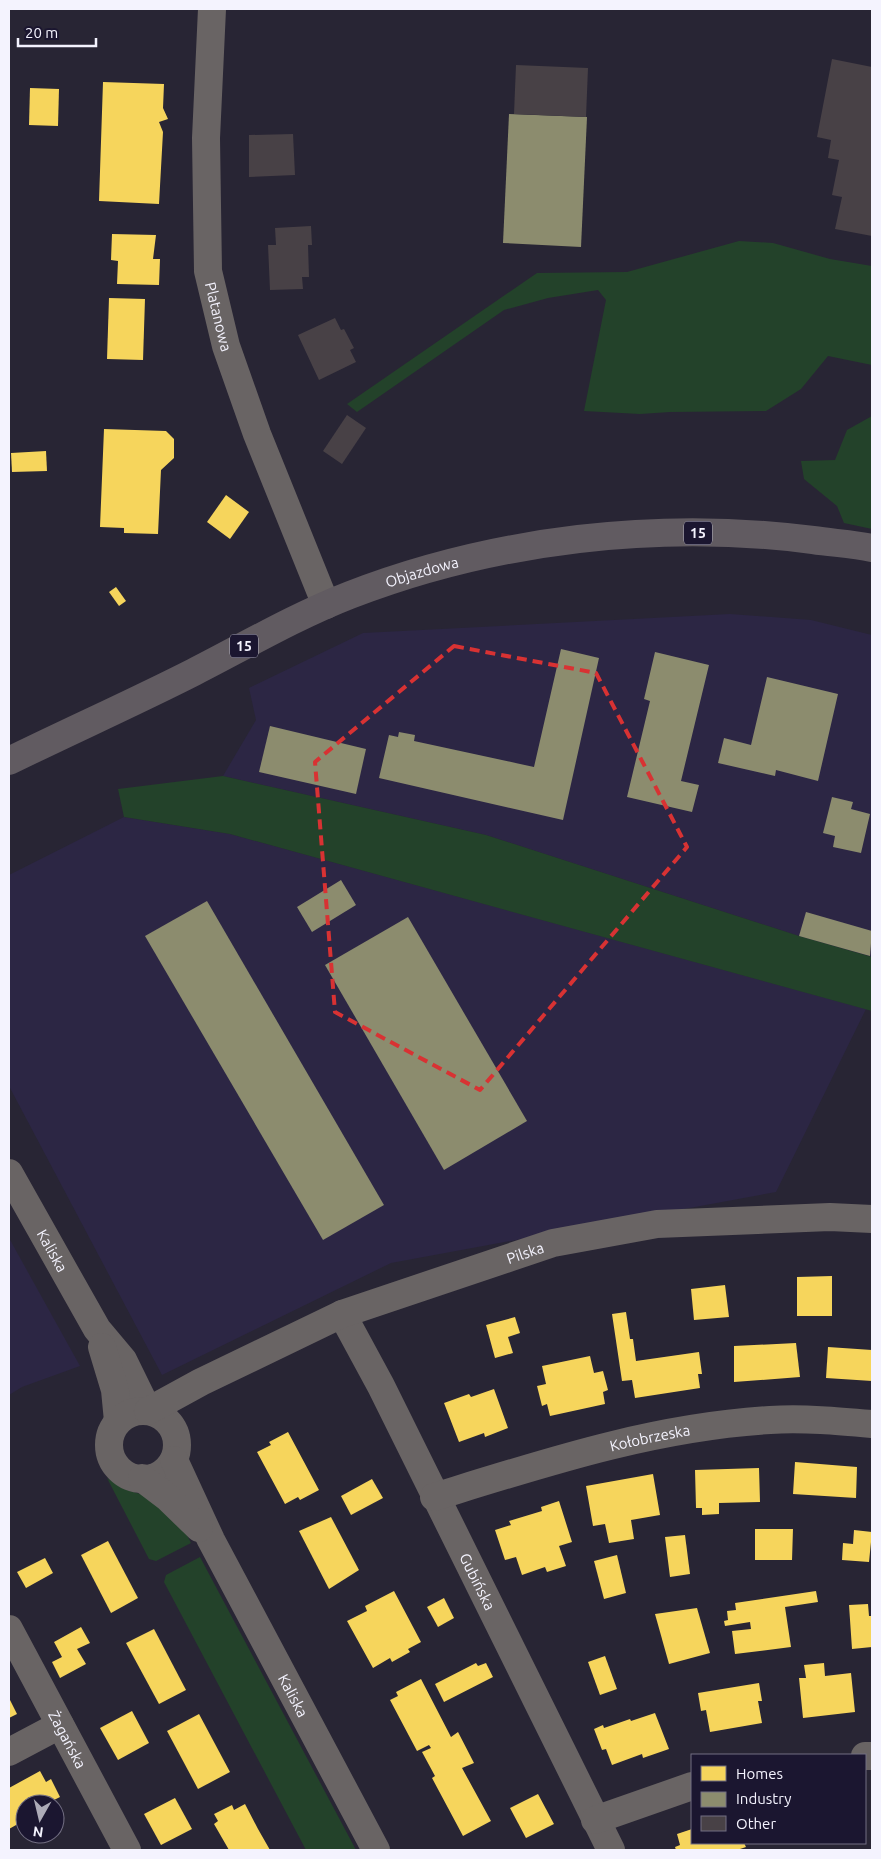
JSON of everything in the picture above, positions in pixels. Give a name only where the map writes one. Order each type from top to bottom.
[{"type":"main road","name":"Objazdowa","points":[[9,762],[326,605],[398,578],[464,560],[587,539],[653,534],[725,533],[789,537],[872,548]]},
{"type":"street","name":"Platanowa","points":[[212,9],[206,138],[208,271],[226,346],[257,434],[326,605]]},
{"type":"street","name":"Kaliska","points":[[9,1173],[97,1329],[124,1360],[148,1411]]},
{"type":"street","name":"Pilska","points":[[148,1411],[201,1382],[342,1314],[553,1243],[657,1224],[830,1217],[872,1219]]},
{"type":"street","name":"Gubińska","points":[[342,1314],[380,1386],[611,1850]]},
{"type":"street","name":"Kaliska","points":[[97,1329],[115,1390],[118,1421]]},
{"type":"street","points":[[175,1449],[167,1420],[148,1411],[127,1414],[118,1421],[109,1440],[112,1461],[128,1476],[142,1478],[159,1475],[175,1449],[180,1413],[201,1382]]},
{"type":"street","name":"Kołobrzeska","points":[[434,1497],[595,1448],[644,1438],[771,1420],[872,1424]]},
{"type":"street","name":"Kaliska","points":[[175,1449],[211,1540],[376,1850]]},
{"type":"street","name":"Kaliska","points":[[142,1478],[167,1497],[211,1540]]},
{"type":"street","name":"Żagańska","points":[[9,1629],[127,1850]]},
{"type":"street","points":[[9,1752],[60,1725]]},
{"type":"street","points":[[596,1820],[691,1786]]},
{"type":"highlighted area","points":[[454,646],[596,673],[687,847],[480,1090],[335,1012],[315,762]]},
{"type":"shaded area","points":[[730,614],[811,620],[872,635],[872,957],[799,936],[486,835],[223,776],[256,720],[249,688],[363,633]]},
{"type":"shaded area","points":[[124,817],[230,834],[866,1009],[776,1192],[391,1263],[162,1375],[9,1086],[9,875]]},
{"type":"shaded area","points":[[9,1238],[80,1366],[22,1387],[9,1395]]},
{"type":"green space","points":[[739,241],[773,243],[830,259],[872,266],[872,365],[828,356],[801,389],[766,411],[640,414],[584,411],[606,300],[598,290],[548,298],[504,310],[357,412],[347,404],[537,273],[627,272]]},
{"type":"green space","points":[[872,416],[872,529],[844,523],[837,506],[804,479],[801,461],[835,460],[847,430]]},
{"type":"green space","points":[[223,776],[486,835],[799,936],[872,957],[872,1011],[230,834],[124,817],[118,789]]},
{"type":"green space","points":[[107,1478],[124,1489],[150,1497],[187,1535],[191,1543],[156,1561],[149,1559]]},
{"type":"green space","points":[[200,1557],[356,1850],[306,1850],[164,1582],[166,1575]]},
{"type":"building: Homes","points":[[103,82],[164,84],[163,108],[168,119],[159,122],[163,132],[159,204],[99,201]]},
{"type":"building: Homes","points":[[30,88],[59,89],[58,126],[29,125]]},
{"type":"building: Homes","points":[[112,234],[156,235],[153,259],[160,259],[159,285],[117,284],[118,261],[111,260]]},
{"type":"building: Homes","points":[[109,298],[145,299],[143,360],[107,359]]},
{"type":"building: Homes","points":[[104,429],[166,431],[174,439],[174,458],[161,470],[158,534],[124,533],[124,528],[100,527]]},
{"type":"building: Homes","points":[[46,451],[47,471],[12,472],[11,453]]},
{"type":"building: Homes","points":[[226,495],[249,512],[230,539],[207,522]]},
{"type":"building: Homes","points":[[116,587],[126,601],[119,606],[109,592]]},
{"type":"building: Homes","points":[[832,1276],[832,1316],[797,1316],[797,1277]]},
{"type":"building: Homes","points":[[725,1285],[729,1317],[694,1320],[691,1289]]},
{"type":"building: Homes","points":[[626,1312],[636,1361],[699,1352],[702,1374],[698,1374],[700,1388],[635,1398],[632,1380],[622,1381],[612,1314]]},
{"type":"building: Homes","points":[[515,1317],[520,1333],[508,1337],[513,1353],[495,1358],[486,1325]]},
{"type":"building: Homes","points":[[796,1343],[800,1377],[734,1382],[734,1346]]},
{"type":"building: Homes","points":[[828,1347],[872,1350],[872,1381],[826,1378]]},
{"type":"building: Homes","points":[[590,1356],[594,1373],[603,1371],[608,1390],[603,1392],[605,1404],[550,1416],[547,1404],[542,1406],[537,1386],[546,1384],[542,1366]]},
{"type":"building: Homes","points":[[494,1389],[508,1428],[485,1437],[484,1433],[459,1442],[444,1403],[469,1394],[471,1397]]},
{"type":"building: Homes","points":[[288,1432],[319,1490],[300,1500],[298,1497],[285,1504],[257,1452],[271,1445],[269,1442]]},
{"type":"building: Homes","points":[[795,1462],[857,1467],[856,1498],[793,1494]]},
{"type":"building: Homes","points":[[759,1468],[760,1502],[719,1503],[719,1514],[702,1515],[702,1508],[696,1508],[695,1470]]},
{"type":"building: Homes","points":[[653,1474],[660,1515],[631,1520],[634,1539],[609,1543],[605,1524],[593,1526],[586,1486]]},
{"type":"building: Homes","points":[[372,1479],[383,1498],[351,1515],[341,1496]]},
{"type":"building: Homes","points":[[559,1501],[572,1542],[559,1546],[566,1566],[547,1572],[545,1567],[522,1575],[516,1557],[505,1560],[495,1530],[511,1525],[509,1521],[542,1511],[541,1507]]},
{"type":"building: Homes","points":[[331,1517],[359,1570],[329,1589],[299,1531]]},
{"type":"building: Homes","points":[[755,1529],[793,1529],[792,1560],[755,1560]]},
{"type":"building: Homes","points":[[854,1530],[872,1532],[869,1562],[842,1560],[843,1543],[853,1544]]},
{"type":"building: Homes","points":[[685,1535],[690,1574],[670,1577],[665,1537]]},
{"type":"building: Homes","points":[[108,1541],[138,1598],[111,1613],[81,1555]]},
{"type":"building: Homes","points":[[617,1555],[626,1593],[604,1599],[594,1561]]},
{"type":"building: Homes","points":[[45,1558],[53,1573],[26,1588],[17,1572]]},
{"type":"building: Homes","points":[[394,1591],[421,1642],[408,1649],[410,1652],[392,1662],[390,1658],[373,1668],[347,1621],[367,1611],[365,1606]]},
{"type":"building: Homes","points":[[816,1591],[818,1602],[785,1607],[791,1647],[735,1654],[732,1631],[751,1629],[750,1622],[725,1626],[724,1621],[728,1620],[727,1611],[736,1610],[735,1603]]},
{"type":"building: Homes","points":[[444,1598],[454,1618],[438,1627],[427,1607]]},
{"type":"building: Homes","points":[[868,1604],[869,1616],[872,1616],[872,1647],[852,1649],[849,1605]]},
{"type":"building: Homes","points":[[697,1608],[710,1653],[669,1664],[655,1614]]},
{"type":"building: Homes","points":[[81,1627],[90,1643],[77,1649],[86,1664],[60,1678],[52,1662],[62,1657],[54,1642]]},
{"type":"building: Homes","points":[[154,1629],[186,1690],[159,1704],[126,1643]]},
{"type":"building: Homes","points":[[605,1656],[617,1689],[600,1695],[588,1662]]},
{"type":"building: Homes","points":[[476,1663],[478,1666],[486,1663],[493,1677],[444,1702],[435,1684]]},
{"type":"building: Homes","points":[[824,1663],[825,1676],[851,1673],[855,1712],[803,1718],[799,1678],[806,1678],[804,1665]]},
{"type":"building: Homes","points":[[421,1679],[451,1737],[458,1732],[474,1763],[462,1768],[491,1821],[463,1836],[432,1778],[435,1776],[422,1752],[431,1748],[429,1745],[417,1751],[390,1700],[398,1696],[396,1692]]},
{"type":"building: Homes","points":[[759,1683],[762,1701],[758,1701],[762,1723],[710,1732],[706,1710],[701,1711],[698,1693]]},
{"type":"building: Homes","points":[[9,1698],[17,1714],[9,1718]]},
{"type":"building: Homes","points":[[132,1711],[149,1743],[118,1760],[100,1728]]},
{"type":"building: Homes","points":[[655,1713],[669,1749],[643,1758],[642,1754],[612,1765],[606,1749],[602,1750],[594,1729],[603,1725],[604,1728],[630,1719],[631,1721]]},
{"type":"building: Homes","points":[[199,1714],[230,1772],[198,1789],[167,1731]]},
{"type":"building: Homes","points":[[40,1771],[46,1782],[51,1779],[58,1794],[15,1794],[15,1826],[9,1829],[9,1788]]},
{"type":"building: Homes","points":[[538,1794],[554,1824],[526,1838],[510,1808]]},
{"type":"building: Homes","points":[[175,1798],[192,1829],[161,1845],[144,1814]]},
{"type":"building: Homes","points":[[245,1804],[270,1850],[229,1850],[214,1824],[218,1821],[214,1814],[232,1805],[234,1810]]},
{"type":"building: Homes","points":[[691,1829],[691,1844],[744,1844],[746,1847],[737,1850],[676,1850],[675,1847],[680,1845],[677,1834]]},
{"type":"building: Industry","points":[[509,114],[587,117],[581,247],[503,243]]},
{"type":"building: Industry","points":[[561,649],[599,658],[563,820],[379,778],[389,735],[398,737],[399,732],[415,735],[414,741],[534,767]]},
{"type":"building: Industry","points":[[655,652],[709,665],[681,781],[699,785],[692,812],[627,797],[650,701],[644,699]]},
{"type":"building: Industry","points":[[767,677],[838,694],[818,781],[776,770],[775,776],[718,763],[724,738],[751,745]]},
{"type":"building: Industry","points":[[270,726],[366,749],[356,794],[259,772]]},
{"type":"building: Industry","points":[[832,797],[853,802],[851,809],[870,814],[861,853],[833,847],[835,836],[823,833]]},
{"type":"building: Industry","points":[[341,880],[356,905],[312,932],[297,907]]},
{"type":"building: Industry","points":[[207,901],[384,1205],[323,1240],[145,936]]},
{"type":"building: Industry","points":[[806,912],[872,931],[870,956],[799,936]]},
{"type":"building: Industry","points":[[408,917],[527,1121],[444,1170],[325,965]]},
{"type":"building: Other","points":[[832,59],[872,67],[872,236],[835,229],[842,197],[832,195],[839,160],[828,158],[831,140],[817,137]]},
{"type":"building: Other","points":[[516,65],[588,68],[586,117],[514,114]]},
{"type":"building: Other","points":[[293,134],[295,175],[249,177],[249,135]]},
{"type":"building: Other","points":[[311,226],[312,245],[308,245],[309,277],[302,277],[303,289],[270,290],[268,245],[276,245],[275,228]]},
{"type":"building: Other","points":[[335,318],[341,330],[344,329],[354,348],[350,350],[356,362],[319,380],[298,335]]},
{"type":"building: Other","points":[[347,415],[366,428],[342,464],[323,451]]}]
